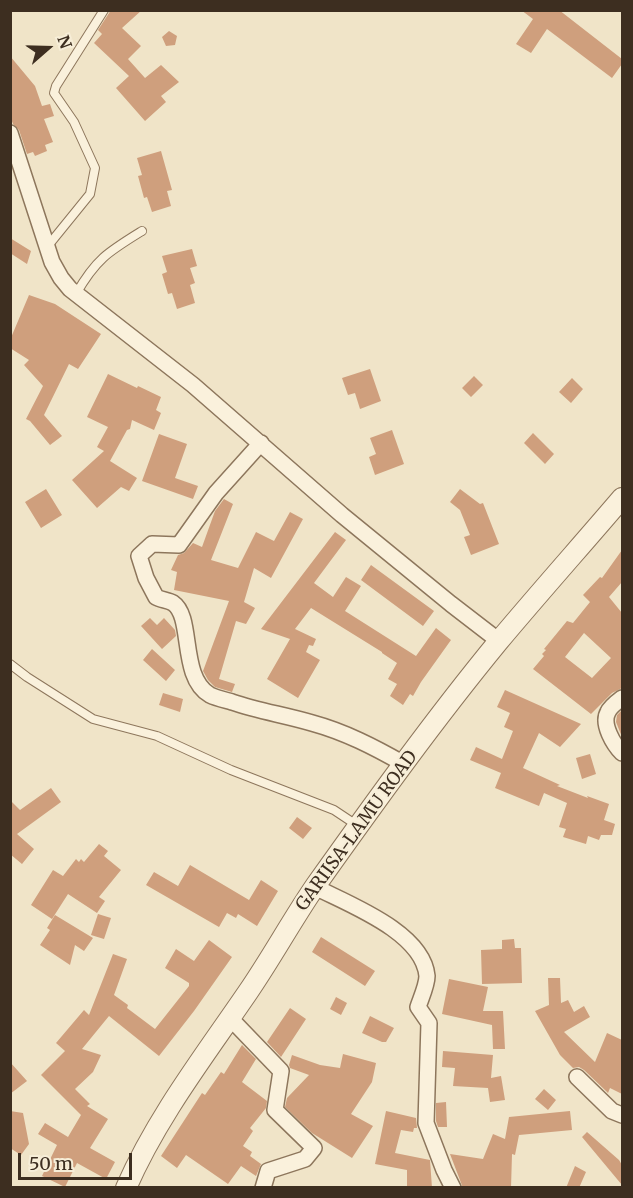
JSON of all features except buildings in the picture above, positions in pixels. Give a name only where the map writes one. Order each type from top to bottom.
[{"type":"street","points":[[10,133],[47,247],[61,278],[76,294],[193,385],[342,515],[499,641]]},
{"type":"street","points":[[261,443],[216,493],[179,545],[154,543],[139,556],[146,579],[156,597],[177,607],[184,622],[189,661],[200,684],[210,695],[259,711],[313,723],[360,739],[404,764]]},
{"type":"street","name":"GARIISA-LAMU ROAD","points":[[126,1188],[152,1137],[179,1092],[358,826],[499,641],[622,498]]},
{"type":"street","points":[[622,698],[608,712],[607,721],[612,740],[622,753]]},
{"type":"street","points":[[315,887],[389,925],[409,942],[424,968],[427,977],[418,1007],[429,1023],[426,1123],[453,1188]]},
{"type":"street","points":[[230,1018],[281,1071],[275,1110],[314,1148],[305,1159],[268,1171],[263,1188]]},
{"type":"street","points":[[577,1077],[612,1112],[622,1115]]},
{"type":"lane","points":[[47,247],[90,194],[96,168],[74,122],[54,93],[56,86],[104,10]]},
{"type":"lane","points":[[76,294],[89,272],[106,253],[142,231]]},
{"type":"lane","points":[[10,664],[93,719],[157,736],[241,774],[334,810],[358,826]]}]
